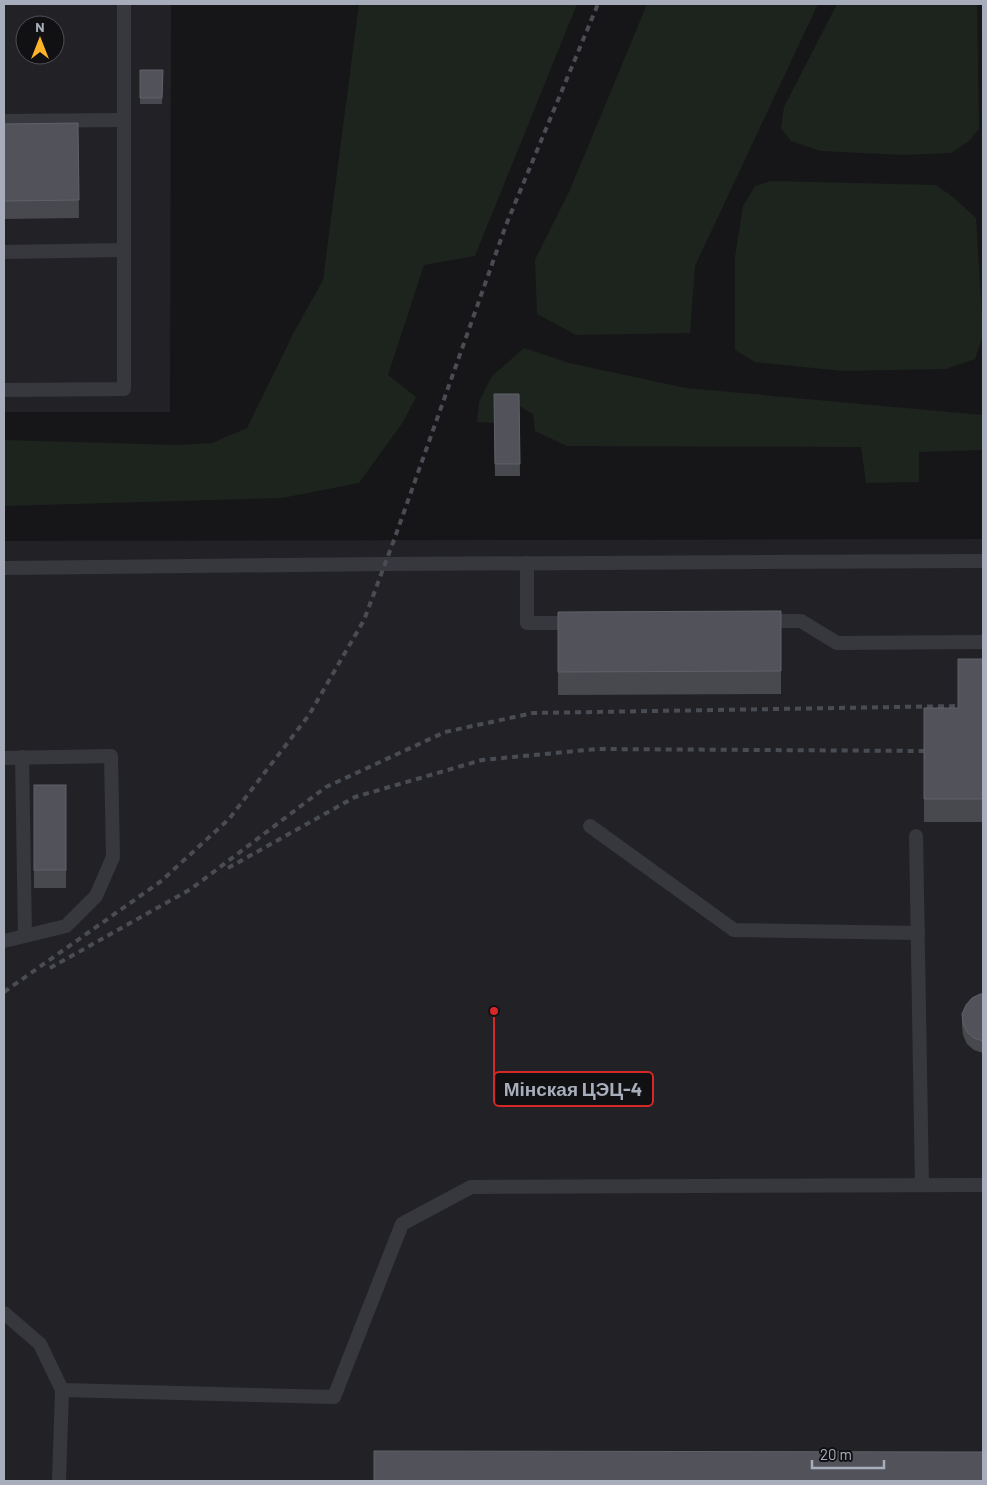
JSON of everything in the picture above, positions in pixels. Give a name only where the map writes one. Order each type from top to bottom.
[{"type":"lane","points":[[4,390],[124,389],[124,4]]},
{"type":"lane","points":[[4,121],[124,120]]},
{"type":"lane","points":[[4,252],[124,250]]},
{"type":"lane","points":[[4,568],[983,561]]},
{"type":"lane","points":[[526,563],[526,623],[585,623]]},
{"type":"lane","points":[[752,621],[801,621],[837,643],[983,642]]},
{"type":"lane","points":[[4,758],[111,756],[113,857],[96,896],[66,926],[4,940]]},
{"type":"lane","points":[[22,758],[25,935]]},
{"type":"lane","points":[[590,826],[734,930],[918,933]]},
{"type":"lane","points":[[916,836],[922,1185]]},
{"type":"lane","points":[[62,1390],[334,1397],[402,1224],[470,1187],[983,1185]]},
{"type":"lane","points":[[4,1313],[40,1344],[62,1390],[59,1481]]},
{"type":"shaded area","points":[[4,4],[171,4],[170,412],[4,412]]},
{"type":"shaded area","points":[[359,4],[577,4],[475,256],[424,265],[388,375],[416,397],[403,422],[359,483],[282,498],[4,506],[4,440],[178,445],[212,443],[247,428],[294,332],[323,280]]},
{"type":"shaded area","points":[[647,4],[818,4],[695,266],[690,333],[576,335],[537,314],[535,260],[570,190]]},
{"type":"shaded area","points":[[837,4],[977,4],[979,129],[969,141],[951,153],[903,155],[821,151],[791,141],[781,128],[784,107]]},
{"type":"shaded area","points":[[771,181],[936,185],[953,197],[976,218],[983,335],[975,359],[946,369],[842,371],[755,362],[735,350],[735,257],[743,206],[755,186]]},
{"type":"shaded area","points":[[524,348],[569,363],[686,388],[983,415],[983,450],[919,452],[919,482],[866,483],[861,447],[567,446],[535,431],[533,414],[519,406],[494,423],[477,422],[479,402],[492,376]]},
{"type":"shaded area","points":[[983,539],[983,1481],[4,1481],[4,541]]},
{"type":"building","points":[[140,70],[163,70],[162,98],[140,98]]},
{"type":"building","points":[[78,123],[79,200],[4,201],[4,124]]},
{"type":"building","points":[[494,394],[519,394],[520,464],[495,464]]},
{"type":"building","points":[[781,611],[781,671],[558,672],[558,612]]},
{"type":"building","points":[[958,659],[983,659],[983,799],[924,799],[924,708],[958,708]]},
{"type":"building","points":[[34,785],[66,785],[66,870],[34,870]]},
{"type":"building","points":[[983,994],[983,1041],[974,1038],[967,1032],[962,1014],[972,998]]},
{"type":"building","points":[[374,1451],[983,1452],[983,1481],[374,1481]]},
{"type":"railway","points":[[4,992],[160,882],[229,819],[309,715],[364,620],[506,225],[598,4]]},
{"type":"railway","points":[[50,968],[191,889],[326,787],[445,732],[533,713],[958,706]]},
{"type":"railway","points":[[228,868],[355,797],[482,760],[597,749],[924,751]]},
{"type":"place","name":"Мінская ЦЭЦ-4","points":[[494,1011]]}]
